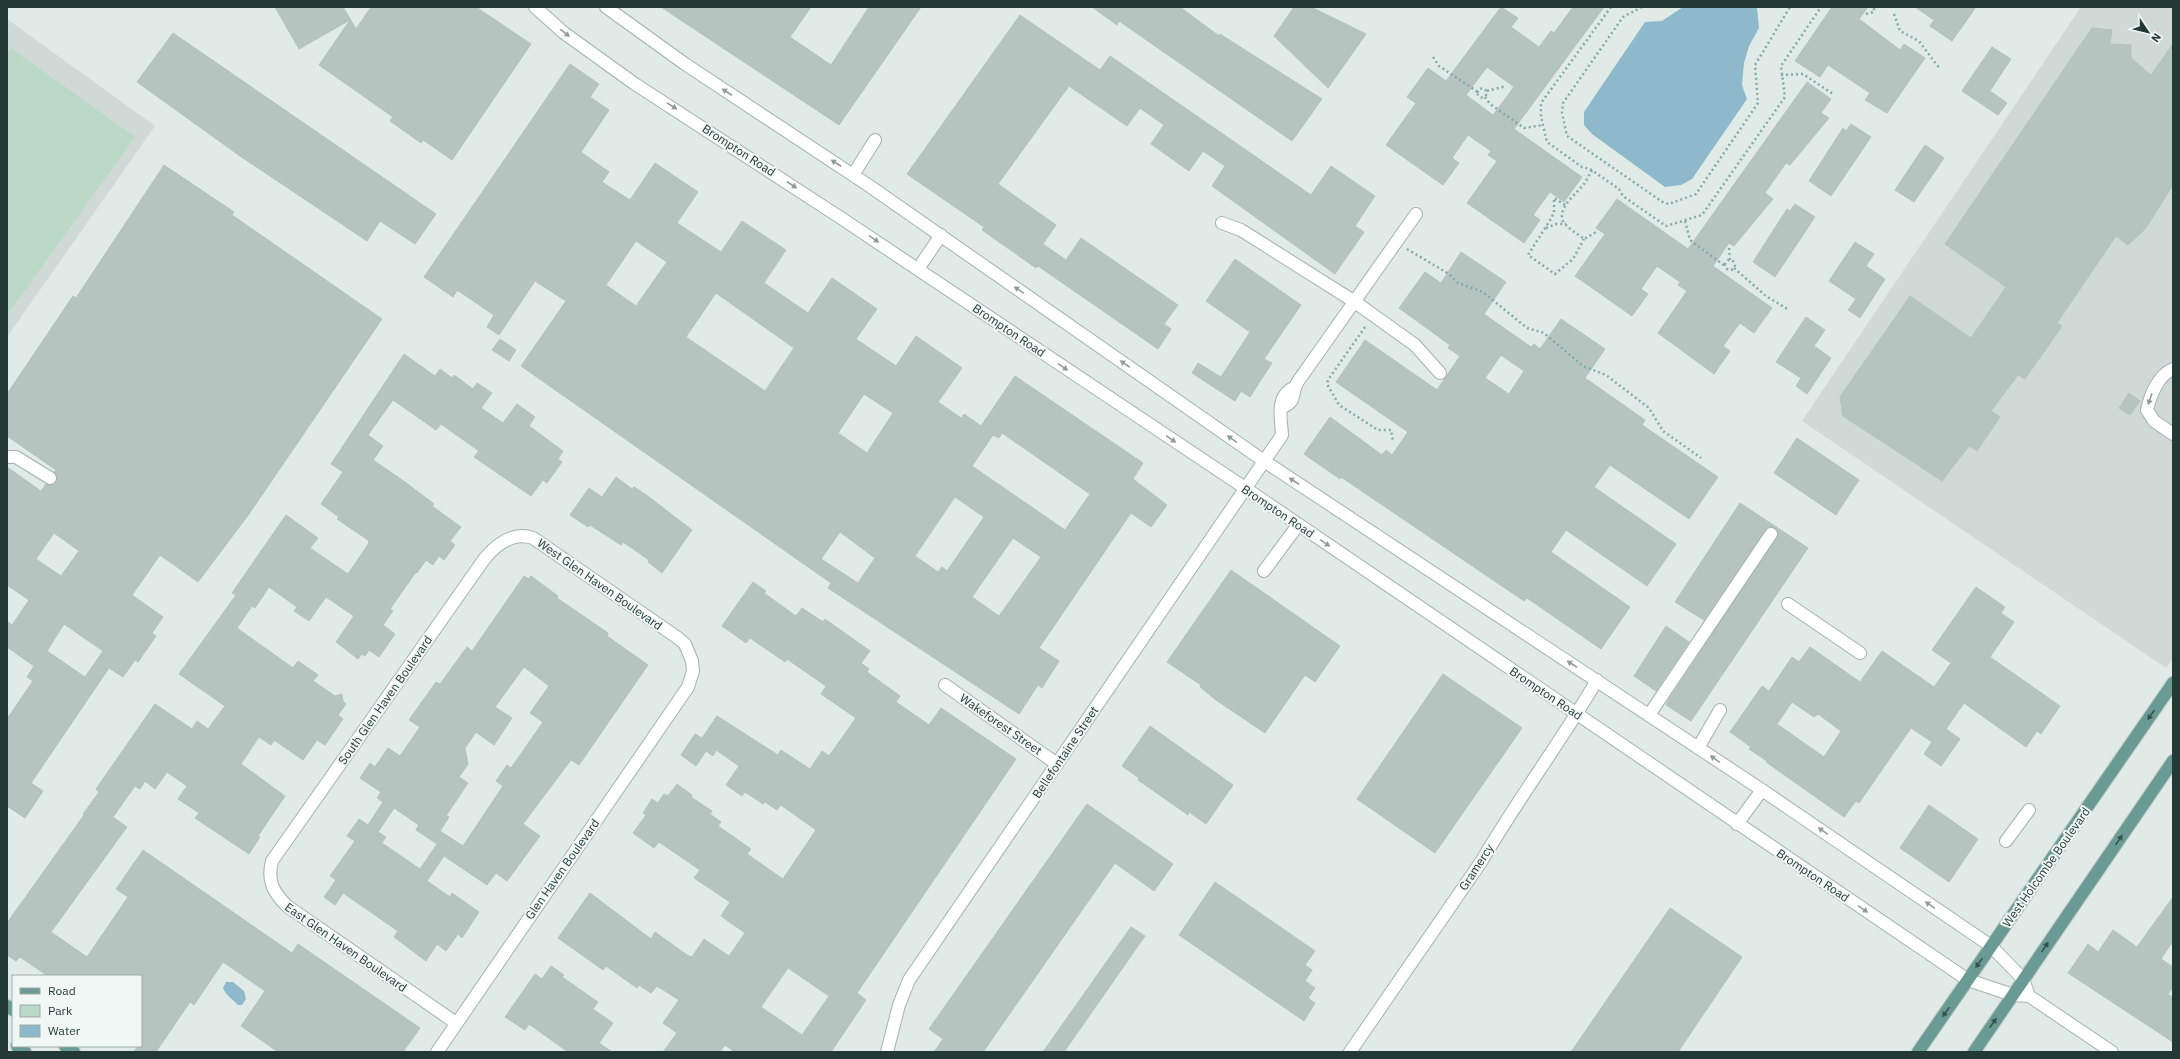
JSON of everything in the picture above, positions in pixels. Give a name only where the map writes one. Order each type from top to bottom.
[{"type":"main road","name":"West Holcombe Boulevard","points":[[1918,1052],[2173,683]]},
{"type":"main road","points":[[1974,1052],[2173,761]]},
{"type":"street","name":"Brompton Road","points":[[535,7],[564,33],[635,84],[686,116],[1245,488],[1968,980],[2013,995],[2029,996]]},
{"type":"street","points":[[606,7],[685,64],[941,235],[1264,461],[1762,790],[1991,946],[2024,979],[2029,996],[2112,1052]]},
{"type":"street","points":[[853,175],[875,140]]},
{"type":"street","points":[[1355,302],[1416,214]]},
{"type":"street","points":[[1222,223],[1241,230],[1355,302],[1415,346],[1440,373]]},
{"type":"street","points":[[918,270],[941,235]]},
{"type":"street","name":"Bellefontaine Street","points":[[886,1052],[899,1006],[909,980],[1282,435],[1281,408],[1288,405],[1295,394],[1295,387],[1355,302]]},
{"type":"street","points":[[2173,369],[2160,382],[2150,396],[2147,410],[2154,420],[2173,434]]},
{"type":"street","points":[[7,457],[16,457],[50,478]]},
{"type":"street","points":[[1264,571],[1298,524]]},
{"type":"street","points":[[1649,715],[1771,534]]},
{"type":"street","name":"West Glen Haven Boulevard","points":[[450,606],[492,549],[508,538],[526,536],[533,538],[685,644],[692,661],[693,671],[688,687]]},
{"type":"street","points":[[1788,604],[1860,653]]},
{"type":"street","name":"South Glen Haven Boulevard","points":[[320,794],[450,606]]},
{"type":"street","name":"Gramercy","points":[[1350,1052],[1481,862],[1499,831],[1577,714],[1597,680]]},
{"type":"street","name":"Wakeforest Street","points":[[945,685],[1057,764]]},
{"type":"street","name":"Glen Haven Boulevard","points":[[437,1052],[688,687]]},
{"type":"street","points":[[1698,748],[1720,710]]},
{"type":"street","points":[[1737,824],[1762,790]]},
{"type":"street","name":"East Glen Haven Boulevard","points":[[320,794],[272,861],[269,872],[271,884],[276,895],[303,919],[456,1023]]},
{"type":"street","points":[[2006,841],[2029,810]]},
{"type":"path","points":[[1610,7],[1539,107],[1543,125],[1548,143],[1582,167],[1592,170],[1619,189],[1623,196],[1666,226],[1702,215],[1785,97],[1781,76],[1781,66],[1821,7]]},
{"type":"path","points":[[1642,7],[1623,17],[1563,103],[1562,113],[1567,136],[1664,203],[1669,204],[1696,194],[1758,103],[1755,65],[1790,7]]},
{"type":"path","points":[[1866,14],[1874,12],[1874,7]]},
{"type":"path","points":[[1894,14],[1900,31],[1919,41],[1940,69]]},
{"type":"path","points":[[1433,57],[1439,66],[1478,92],[1480,97],[1485,97],[1490,104],[1524,128],[1543,125]]},
{"type":"path","points":[[1781,76],[1803,74],[1833,94]]},
{"type":"path","points":[[1478,92],[1482,89],[1487,91],[1506,86]]},
{"type":"path","points":[[1485,97],[1487,91]]},
{"type":"path","points":[[1584,239],[1566,224],[1562,215],[1565,205],[1585,183],[1592,170]]},
{"type":"path","points":[[1565,205],[1554,198],[1554,212],[1528,255],[1555,274],[1573,259],[1584,239],[1598,231]]},
{"type":"path","points":[[1685,221],[1690,240],[1725,266],[1728,270],[1734,268]]},
{"type":"path","points":[[1545,228],[1556,224],[1566,224]]},
{"type":"path","points":[[1398,241],[1404,248],[1449,274],[1458,283],[1483,292],[1527,328],[1544,333],[1583,366],[1606,375],[1649,408],[1654,420],[1663,431],[1701,458]]},
{"type":"path","points":[[1729,248],[1730,260],[1734,262],[1734,268],[1766,296],[1789,310]]},
{"type":"path","points":[[1725,266],[1730,260]]},
{"type":"path","points":[[1373,315],[1328,380],[1327,384],[1339,405],[1378,430],[1391,430],[1393,442]]},
{"type":"shaded area","points":[[2081,7],[2173,7],[2173,658],[2166,668],[1802,421]]},
{"type":"shaded area","points":[[7,19],[155,126],[7,337]]},
{"type":"green space","points":[[11,48],[135,137],[7,315],[7,53]]},
{"type":"water","points":[[1683,7],[1757,7],[1759,28],[1749,46],[1744,63],[1742,85],[1747,99],[1692,179],[1681,185],[1665,187],[1592,134],[1584,125],[1584,112],[1645,22],[1662,21]]},
{"type":"water","points":[[226,982],[233,982],[244,991],[246,999],[242,1005],[238,1005],[225,992],[223,988]]},
{"type":"building","points":[[275,7],[343,7],[356,29],[371,7],[476,7],[531,44],[452,160],[423,140],[421,143],[390,121],[393,117],[319,65],[350,20],[299,49]]},
{"type":"building","points":[[661,7],[811,7],[790,37],[831,65],[869,7],[921,7],[839,125]]},
{"type":"building","points":[[1092,7],[1180,7],[1219,36],[1220,34],[1322,99],[1292,141],[1119,21],[1117,25]]},
{"type":"building","points":[[1294,7],[1311,7],[1366,34],[1328,88],[1274,36]]},
{"type":"building","points":[[1501,7],[1518,18],[1511,27],[1539,47],[1551,31],[1554,33],[1573,7],[1604,7],[1514,129],[1582,177],[1564,202],[1550,192],[1533,215],[1540,220],[1524,243],[1467,203],[1497,161],[1488,155],[1491,151],[1468,135],[1452,158],[1459,163],[1443,185],[1386,145],[1416,103],[1407,97],[1428,68],[1446,81]],"holes":[[[1487,67],[1514,87],[1493,115],[1466,95]]]},
{"type":"building","points":[[1832,7],[1868,7],[1859,19],[1900,50],[1904,44],[1925,58],[1887,113],[1865,100],[1870,93],[1828,65],[1820,77],[1795,61]]},
{"type":"building","points":[[1915,7],[1976,7],[1952,41],[1930,26],[1934,20]]},
{"type":"building","points":[[1020,15],[1100,70],[1110,56],[1311,195],[1331,166],[1375,196],[1355,226],[1364,232],[1335,274],[1212,186],[1225,166],[1203,151],[1189,171],[1151,144],[1164,125],[1140,108],[1127,126],[1069,86],[998,184],[1056,225],[1043,244],[1066,260],[1081,238],[1178,305],[1164,324],[1171,329],[1158,349],[1038,266],[1036,268],[982,230],[984,227],[907,174]]},
{"type":"building","points":[[2092,28],[2112,30],[2110,44],[2131,45],[2131,58],[2151,75],[2173,44],[2173,185],[2145,229],[2128,245],[2116,236],[2057,323],[2062,326],[2025,379],[2018,375],[1991,411],[2000,417],[1977,451],[1969,446],[1942,481],[1843,416],[1840,397],[1910,296],[1971,338],[2006,287],[1945,244]]},
{"type":"building","points":[[173,33],[436,214],[415,244],[380,221],[367,241],[240,156],[137,82]]},
{"type":"building","points":[[1992,47],[2011,59],[1990,91],[2007,103],[1998,115],[1962,91]]},
{"type":"building","points":[[570,64],[599,84],[590,97],[609,110],[581,152],[609,172],[602,182],[630,200],[655,163],[698,192],[677,223],[721,252],[742,221],[786,250],[764,283],[808,313],[832,278],[877,309],[856,339],[896,366],[916,336],[962,368],[938,402],[961,418],[964,414],[981,426],[1015,376],[1143,463],[1133,479],[1167,505],[1151,527],[1131,513],[1039,648],[1059,661],[1042,688],[1038,685],[1019,714],[828,588],[831,583],[521,366],[566,301],[535,281],[499,335],[487,327],[494,315],[457,290],[453,297],[424,277]],"holes":[[[636,241],[667,262],[636,306],[606,285]],[[716,293],[794,348],[765,391],[686,337]],[[864,394],[893,413],[867,453],[838,433]],[[1002,433],[1090,494],[1065,530],[972,466],[993,435],[999,438]],[[955,497],[984,517],[947,571],[942,567],[938,572],[915,556]],[[840,532],[875,558],[858,583],[821,559]],[[1013,538],[1041,557],[999,616],[972,597]]]},
{"type":"building","points":[[1807,82],[1831,99],[1821,113],[1829,118],[1790,165],[1786,163],[1765,193],[1773,199],[1734,246],[1729,243],[1713,266],[1772,308],[1754,333],[1740,323],[1723,346],[1730,351],[1714,374],[1658,333],[1687,291],[1678,285],[1680,282],[1657,266],[1641,289],[1648,294],[1632,316],[1575,276],[1605,234],[1596,228],[1617,199],[1688,249]]},
{"type":"building","points":[[1851,124],[1871,137],[1831,196],[1809,181],[1843,128],[1846,131]]},
{"type":"building","points":[[1925,145],[1944,158],[1914,202],[1895,190]]},
{"type":"building","points":[[164,165],[234,212],[232,215],[382,319],[249,514],[198,582],[160,555],[132,595],[163,617],[152,633],[156,636],[138,662],[135,660],[123,677],[109,668],[31,783],[43,791],[25,818],[7,806],[7,719],[33,681],[27,677],[34,666],[7,647],[7,621],[12,625],[29,600],[7,585],[7,467],[41,491],[46,484],[54,484],[57,478],[54,472],[56,470],[7,436],[7,394],[73,296],[76,298]],"holes":[[[54,533],[79,551],[61,576],[36,559]],[[64,624],[103,651],[85,677],[47,651]]]},
{"type":"building","points":[[1795,204],[1815,217],[1775,277],[1753,262],[1787,209],[1790,211]]},
{"type":"building","points":[[1855,242],[1874,254],[1866,266],[1885,279],[1860,318],[1848,310],[1856,299],[1829,281]]},
{"type":"building","points":[[1461,252],[1506,282],[1484,314],[1531,347],[1534,344],[1540,349],[1561,319],[1605,349],[1585,378],[1645,420],[1642,425],[1718,477],[1689,519],[1610,465],[1594,487],[1676,544],[1647,586],[1566,530],[1551,552],[1630,607],[1601,649],[1527,598],[1524,601],[1341,477],[1340,479],[1304,454],[1330,417],[1382,455],[1386,450],[1392,455],[1408,432],[1336,382],[1365,340],[1437,390],[1460,356],[1448,348],[1450,345],[1399,308],[1425,272],[1441,283]],"holes":[[[1501,355],[1524,371],[1509,394],[1485,378]]]},
{"type":"building","points":[[1235,259],[1301,305],[1264,359],[1272,363],[1250,397],[1241,391],[1235,401],[1192,373],[1198,363],[1221,377],[1250,332],[1206,301]]},
{"type":"building","points":[[1806,317],[1825,330],[1814,346],[1831,358],[1807,394],[1796,386],[1801,378],[1776,362]]},
{"type":"building","points":[[500,339],[516,350],[509,361],[492,350]]},
{"type":"building","points":[[404,354],[435,376],[440,369],[452,378],[454,375],[473,389],[477,383],[492,393],[481,408],[503,423],[517,404],[535,417],[529,426],[563,451],[558,459],[562,462],[547,483],[543,480],[531,496],[474,457],[479,451],[441,424],[436,430],[393,400],[368,435],[383,446],[373,460],[434,504],[432,506],[461,527],[450,541],[455,545],[444,560],[439,556],[433,565],[426,560],[390,609],[393,611],[383,625],[395,634],[379,657],[369,650],[365,656],[362,654],[358,659],[336,642],[354,616],[326,597],[309,621],[294,611],[297,607],[269,587],[255,608],[252,606],[237,628],[293,668],[298,661],[318,675],[313,681],[335,696],[342,694],[343,701],[346,704],[338,715],[343,719],[325,745],[317,740],[303,760],[274,740],[271,745],[259,737],[241,764],[285,796],[258,836],[260,837],[249,854],[195,818],[199,813],[178,799],[187,786],[167,772],[155,789],[145,781],[140,789],[135,786],[113,817],[127,827],[51,932],[87,957],[128,897],[116,889],[143,850],[292,953],[298,944],[420,1028],[403,1052],[278,1052],[241,1026],[265,991],[223,962],[194,1005],[190,1002],[156,1052],[134,1052],[137,1047],[142,1047],[142,975],[47,975],[20,957],[16,961],[7,955],[7,923],[84,815],[83,814],[99,792],[96,789],[155,704],[192,729],[197,721],[208,729],[225,706],[179,674],[236,595],[232,593],[286,515],[318,538],[310,548],[348,574],[369,543],[368,540],[337,519],[339,517],[321,504],[343,472],[331,464]]},
{"type":"building","points":[[2129,393],[2140,401],[2130,415],[2119,408]]},
{"type":"building","points":[[1797,438],[1859,480],[1836,515],[1774,473]]},
{"type":"building","points":[[616,477],[632,489],[634,487],[645,494],[692,530],[662,573],[648,562],[649,560],[623,542],[621,545],[590,525],[588,527],[570,515],[589,488],[602,497]]},
{"type":"building","points":[[1740,503],[1808,548],[1691,721],[1666,705],[1778,535],[1775,528],[1771,527],[1765,530],[1704,620],[1675,602]]},
{"type":"building","points":[[1231,570],[1340,646],[1315,682],[1305,675],[1265,733],[1216,700],[1200,687],[1201,685],[1167,662]]},
{"type":"building","points":[[524,576],[529,579],[531,576],[558,596],[557,598],[608,633],[607,636],[648,665],[579,765],[571,760],[523,824],[540,836],[507,881],[496,873],[487,885],[444,856],[427,881],[450,897],[452,893],[479,912],[462,938],[458,934],[446,951],[437,944],[426,961],[394,937],[398,931],[343,893],[335,905],[324,897],[336,880],[330,876],[355,841],[347,836],[359,819],[368,825],[383,802],[377,798],[381,792],[360,778],[370,763],[375,767],[388,748],[400,756],[420,727],[409,720],[436,682],[440,684],[467,647],[472,651]],"holes":[[[524,667],[549,686],[530,713],[543,722],[511,768],[507,765],[496,781],[503,786],[463,846],[440,831],[449,817],[446,816],[468,783],[459,777],[468,764],[465,748],[476,732],[494,745],[512,718],[495,707]],[[394,808],[419,825],[416,830],[437,844],[420,869],[382,843],[386,837],[378,832]]]},
{"type":"building","points":[[753,582],[766,591],[764,593],[796,616],[802,608],[823,622],[825,619],[870,651],[861,663],[869,669],[867,672],[900,696],[896,702],[929,725],[941,708],[1016,759],[857,993],[866,1000],[831,1052],[735,1052],[725,1045],[720,1052],[663,1052],[677,1033],[663,1023],[679,1000],[657,986],[651,993],[639,985],[637,988],[606,966],[603,970],[558,938],[590,893],[651,939],[655,932],[692,957],[704,939],[729,956],[745,933],[721,916],[730,902],[694,878],[700,870],[659,842],[654,848],[633,833],[646,815],[643,813],[652,799],[658,803],[664,794],[668,796],[677,784],[692,795],[691,797],[712,811],[710,814],[721,822],[718,826],[751,849],[747,854],[783,879],[816,830],[781,805],[777,810],[765,802],[763,804],[745,792],[742,796],[726,785],[739,766],[716,750],[713,756],[706,751],[696,766],[681,755],[695,734],[702,738],[717,716],[778,755],[781,750],[810,769],[822,751],[829,756],[856,718],[821,694],[826,686],[787,659],[785,662],[750,638],[746,643],[722,626]],"holes":[[[788,968],[829,996],[802,1035],[761,1007]]]},
{"type":"building","points":[[1976,587],[2005,607],[2001,613],[2014,622],[1990,657],[2060,706],[2041,734],[2037,731],[2026,747],[1964,703],[1946,729],[1960,739],[1941,766],[1924,754],[1932,742],[1911,728],[1859,803],[1856,801],[1844,817],[1766,762],[1767,761],[1749,749],[1751,747],[1730,732],[1762,686],[1769,691],[1792,657],[1799,662],[1810,647],[1860,682],[1882,651],[1934,687],[1951,663],[1932,650]],"holes":[[[1792,702],[1814,717],[1818,714],[1841,731],[1824,757],[1777,724]]]},
{"type":"building","points":[[1666,626],[1689,642],[1656,691],[1634,676]]},
{"type":"building","points":[[1443,674],[1522,728],[1435,853],[1357,799]]},
{"type":"building","points":[[1150,726],[1233,785],[1206,824],[1189,812],[1188,815],[1138,780],[1139,778],[1122,766]]},
{"type":"building","points":[[1087,804],[1173,864],[1154,891],[1115,863],[983,1052],[934,1052],[943,1039],[929,1029]]},
{"type":"building","points":[[1929,805],[1978,839],[1949,882],[1900,848]]},
{"type":"building","points":[[1215,882],[1315,951],[1305,965],[1312,970],[1305,981],[1315,988],[1308,998],[1315,1003],[1304,1021],[1179,935]]},
{"type":"building","points":[[2173,897],[2173,941],[2161,959],[2173,967],[2173,987],[2168,994],[2173,998],[2173,1042],[2068,973],[2088,944],[2098,952],[2113,930],[2137,947]]},
{"type":"building","points":[[1670,908],[1742,957],[1678,1052],[1571,1052]]},
{"type":"building","points":[[1131,927],[1145,936],[1064,1052],[1043,1052]]},
{"type":"building","points":[[551,966],[564,975],[562,977],[598,1002],[593,1009],[613,1023],[599,1043],[612,1052],[568,1052],[529,1024],[525,1030],[505,1017],[535,974],[542,979]]}]
